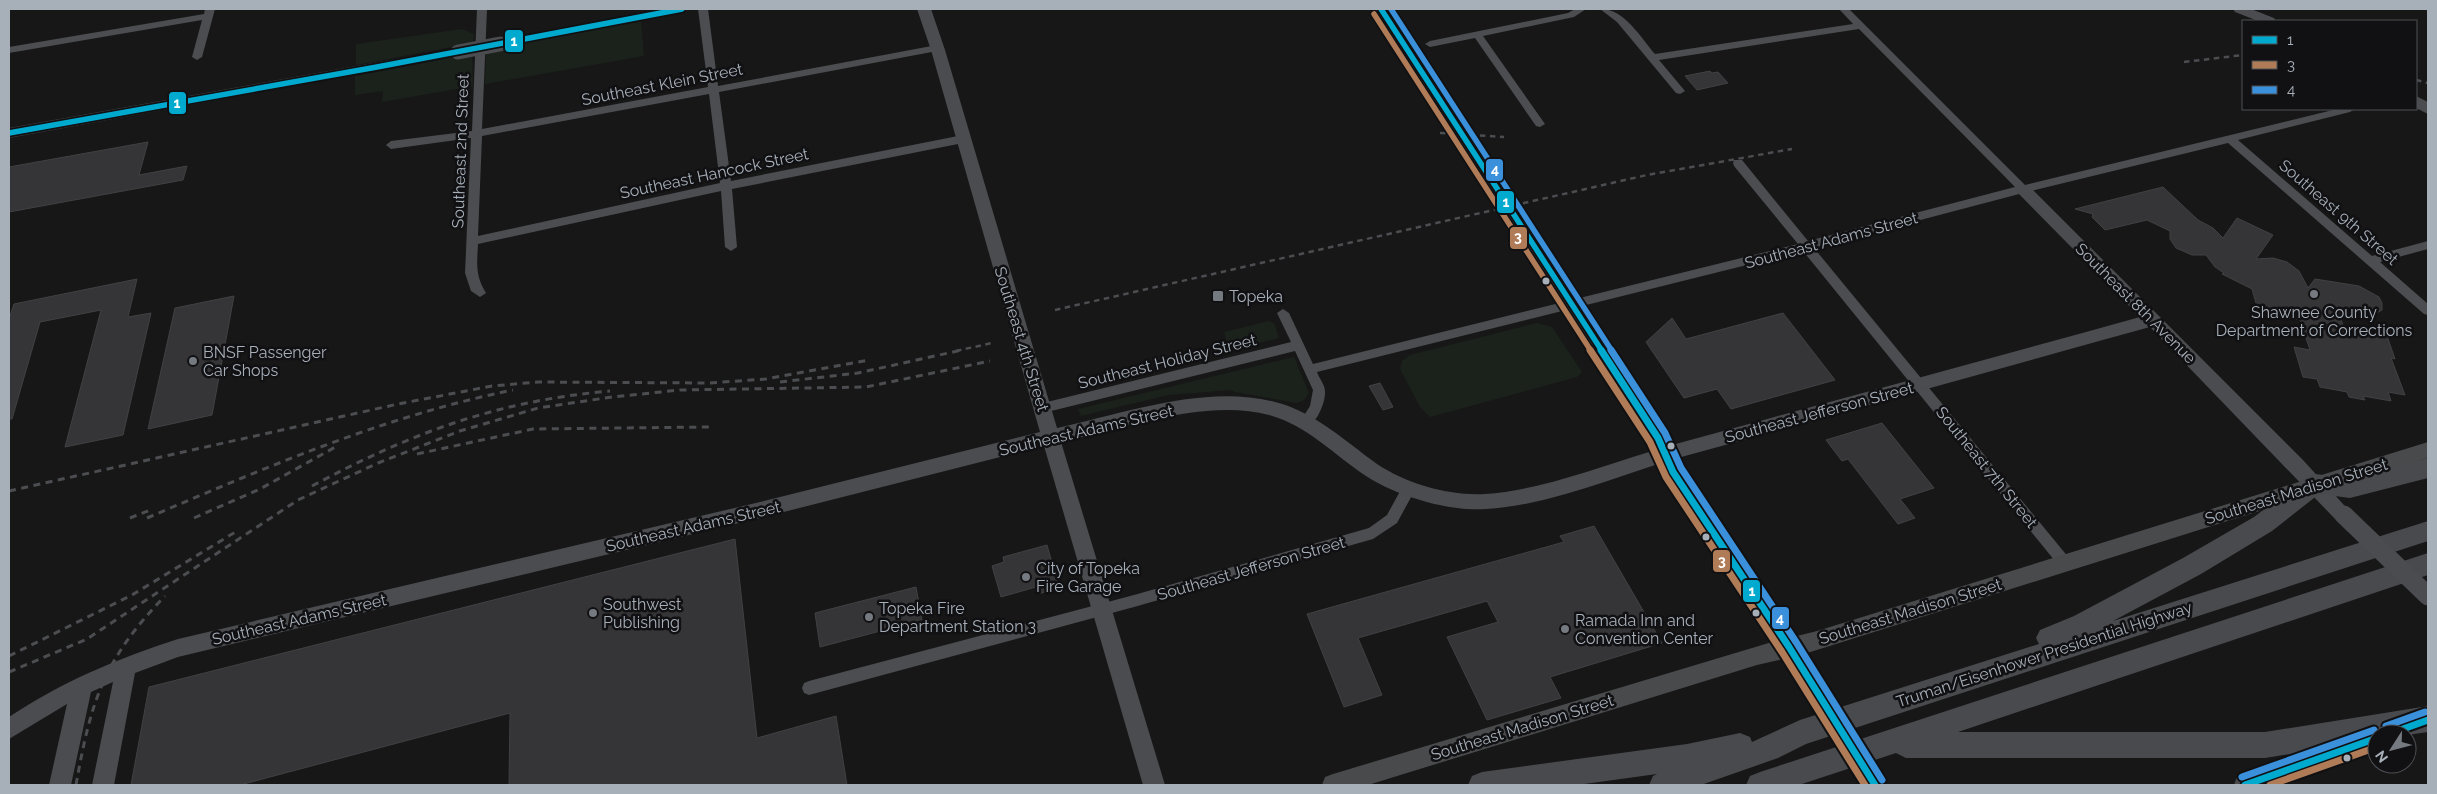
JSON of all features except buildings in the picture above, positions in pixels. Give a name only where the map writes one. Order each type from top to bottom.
[{"type":"highway","points":[[1971,677],[2036,644],[2083,624],[2192,566],[2263,524],[2315,484],[2350,488],[2428,468]]},
{"type":"highway","name":"Truman/Eisenhower Presidential Highway","points":[[1662,785],[1768,749],[1800,733],[2428,531]]},
{"type":"highway","points":[[1760,785],[2428,564]]},
{"type":"highway","points":[[1880,746],[1969,744],[2265,745],[2428,720]]},
{"type":"highway","points":[[1482,785],[1686,757],[1800,733]]},
{"type":"main road","points":[[1381,9],[1630,395],[1665,454],[1673,472],[1789,647],[1875,785]]},
{"type":"main road","name":"Southeast Madison Street","points":[[1333,785],[1789,647],[1817,641],[2064,562],[2428,450]]},
{"type":"main road","points":[[2245,785],[2278,779],[2367,742]]},
{"type":"street","name":"Southeast 2nd Street","points":[[480,293],[475,288],[471,272],[482,9]]},
{"type":"street","points":[[9,133],[377,67],[682,9]]},
{"type":"street","points":[[702,9],[726,186],[731,247]]},
{"type":"street","name":"Southeast 4th Street","points":[[924,9],[1154,785]]},
{"type":"street","points":[[1430,44],[1571,15],[1581,9]]},
{"type":"street","points":[[1605,9],[1620,20],[1680,91]]},
{"type":"street","name":"Southeast 8th Avenue","points":[[1844,9],[2154,320],[2344,515],[2428,596]]},
{"type":"street","points":[[2240,9],[2253,12],[2267,20]]},
{"type":"street","points":[[9,50],[209,12],[197,57]]},
{"type":"street","points":[[1652,58],[1861,26]]},
{"type":"street","points":[[1477,34],[1540,124]]},
{"type":"street","name":"Southeast Klein Street","points":[[391,145],[476,134],[937,48]]},
{"type":"street","points":[[2417,102],[2428,109]]},
{"type":"street","name":"Southeast Adams Street","points":[[1311,369],[1708,272],[1806,245],[2346,110]]},
{"type":"street","name":"Southeast 9th Street","points":[[2229,138],[2428,311]]},
{"type":"street","name":"Southeast Hancock Street","points":[[472,241],[726,186],[963,139]]},
{"type":"street","name":"Southeast 7th Street","points":[[1738,163],[2064,562]]},
{"type":"street","points":[[2370,261],[2428,245]]},
{"type":"street","points":[[1283,313],[1311,369],[1319,390],[1319,398],[1306,422]]},
{"type":"street","name":"Southeast Jefferson Street","points":[[809,688],[1103,609],[1374,533],[1392,519],[1409,488],[1439,498],[1484,502],[1547,490],[1665,454],[2154,320]]},
{"type":"street","name":"Southeast Holiday Street","points":[[1043,408],[1299,345]]},
{"type":"street","name":"Southeast Adams Street","points":[[9,729],[82,684],[126,665],[178,648],[750,512],[1051,437],[1200,403],[1241,402],[1276,409],[1306,422],[1326,434],[1372,470],[1409,488]]},
{"type":"street","points":[[103,785],[126,665]]},
{"type":"street","points":[[60,785],[82,684]]},
{"type":"shaded area","points":[[641,20],[644,56],[485,84],[486,51]]},
{"type":"shaded area","points":[[462,29],[474,34],[473,43],[356,65],[356,44]]},
{"type":"shaded area","points":[[472,54],[473,86],[382,102],[383,91],[355,95],[355,76]]},
{"type":"shaded area","points":[[1269,321],[1274,323],[1279,338],[1233,349],[1229,348],[1224,332]]},
{"type":"shaded area","points":[[1537,323],[1552,327],[1582,372],[1577,377],[1430,417],[1420,407],[1400,369],[1402,361],[1410,355]]},
{"type":"shaded area","points":[[1197,352],[1203,353],[1204,358],[1171,366],[1169,364],[1169,360]]},
{"type":"shaded area","points":[[1294,357],[1309,393],[1304,400],[1297,403],[1232,390],[1168,395],[1081,416],[1078,409]]},
{"type":"railway","points":[[2184,62],[2242,55]]},
{"type":"railway","points":[[2417,80],[2428,83]]},
{"type":"railway","points":[[1440,133],[1504,137]]},
{"type":"railway","points":[[1055,310],[1647,175],[1792,149]]},
{"type":"railway","points":[[956,351],[992,343]]},
{"type":"railway","points":[[780,382],[858,373],[962,350]]},
{"type":"railway","points":[[9,491],[398,404],[492,386],[538,382],[710,383],[766,379],[869,360]]},
{"type":"railway","points":[[9,672],[87,639],[298,500],[378,463],[460,431],[538,408],[612,397],[680,390],[866,387],[990,361]]},
{"type":"railway","points":[[147,518],[282,462],[373,428],[465,401],[513,390]]},
{"type":"railway","points":[[312,486],[384,450],[456,422],[492,411],[530,403],[610,391]]},
{"type":"railway","points":[[417,454],[533,429],[709,427]]},
{"type":"railway","points":[[194,518],[260,489],[339,445]]},
{"type":"railway","points":[[130,518],[153,509]]},
{"type":"railway","points":[[9,656],[132,595],[237,531]]},
{"type":"railway","points":[[76,785],[88,728],[103,682],[127,640],[165,596]]},
{"type":"transit line","name":"1","points":[[9,133],[377,67],[682,9]]},
{"type":"transit line","name":"1","points":[[1381,9],[1658,438],[1673,472],[1789,647],[1875,785]]},
{"type":"transit line","name":"4","points":[[1391,9],[1665,433],[1681,468],[1796,642],[1882,780]]},
{"type":"transit line","name":"3","points":[[1374,14],[1650,442],[1666,477],[1782,652],[1865,785]]},
{"type":"transit line","name":"4","points":[[2392,724],[2425,712]]},
{"type":"transit line","name":"1","points":[[2417,724],[2428,720]]},
{"type":"transit line","name":"4","points":[[2242,777],[2367,732]]},
{"type":"transit line","name":"1","points":[[2245,785],[2367,742]]},
{"type":"transit line","name":"3","points":[[2270,785],[2367,751]]},
{"type":"place","name":"Shawnee County Department of Corrections","points":[[2314,294]]},
{"type":"place","name":"Topeka","points":[[1218,296]]},
{"type":"place","name":"BNSF Passenger Car Shops","points":[[193,361]]},
{"type":"place","name":"City of Topeka Fire Garage","points":[[1026,577]]},
{"type":"place","name":"Southwest Publishing","points":[[593,613]]},
{"type":"place","name":"Topeka Fire Department Station 3","points":[[869,617]]},
{"type":"place","name":"Ramada Inn and Convention Center","points":[[1565,629]]}]
